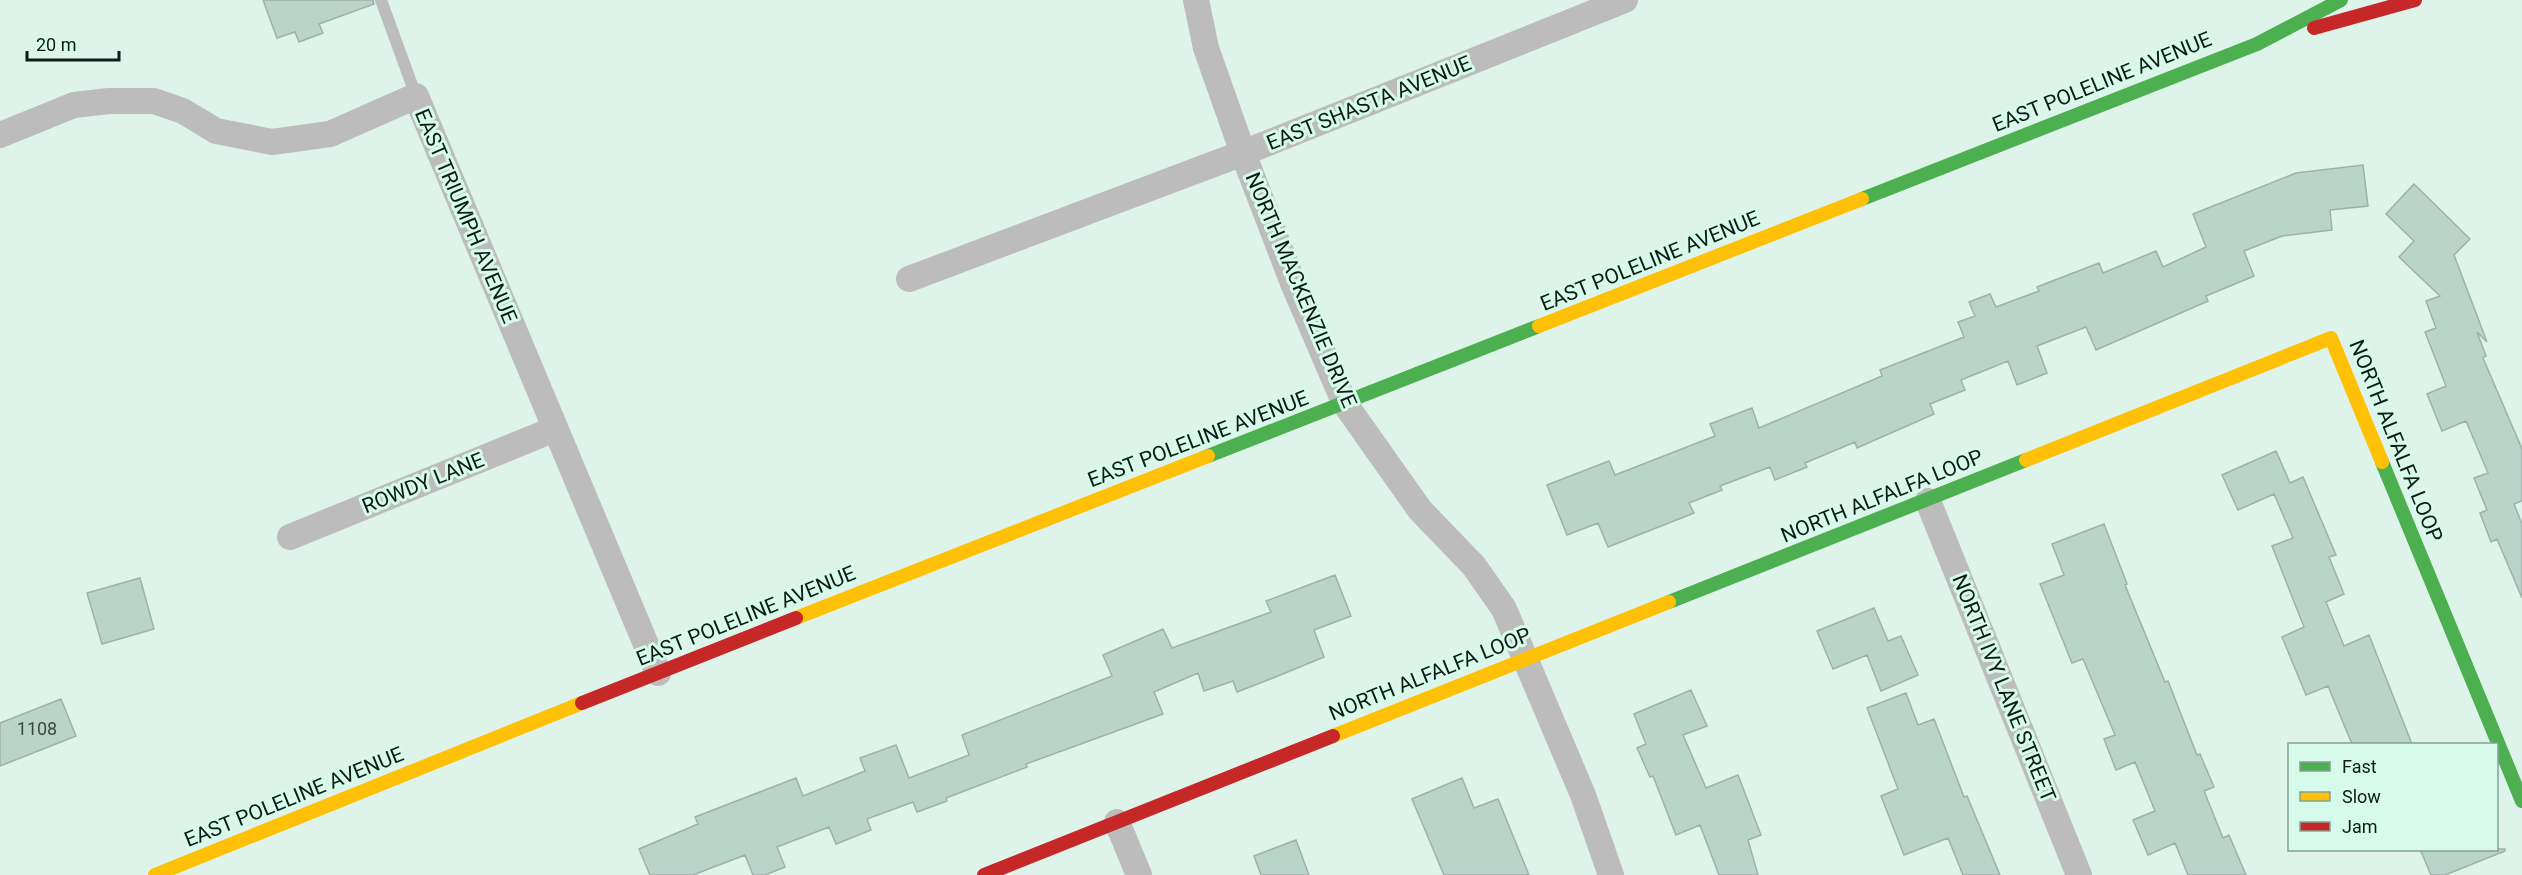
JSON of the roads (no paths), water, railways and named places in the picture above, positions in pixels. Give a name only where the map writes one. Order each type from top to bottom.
[{"type":"main road","name":"EAST POLELINE AVENUE","points":[[2257,44],[2341,0]]},
{"type":"main road","name":"EAST POLELINE AVENUE","points":[[156,875],[658,673],[2257,44],[2415,0]]},
{"type":"main road","name":"NORTH ALFALFA LOOP","points":[[984,875],[1928,501],[2331,338],[2522,801]]},
{"type":"street","name":"NORTH MACKENZIE DRIVE","points":[[1196,0],[1206,48],[1243,153],[1293,283],[1345,404],[1420,510],[1474,566],[1504,609],[1583,795],[1611,875]]},
{"type":"street","name":"EAST SHASTA AVENUE","points":[[909,279],[1243,153],[1625,0]]},
{"type":"street","name":"EAST TRIUMPH AVENUE","points":[[0,135],[74,105],[109,101],[154,101],[183,111],[216,131],[272,142],[330,134],[416,96],[658,673]]},
{"type":"street","name":"ROWDY LANE","points":[[290,537],[555,429]]},
{"type":"street","name":"NORTH IVY LANE STREET","points":[[1928,501],[2079,875]]},
{"type":"street","points":[[1117,822],[1139,875]]},
{"type":"lane","points":[[381,0],[416,96]]}]
